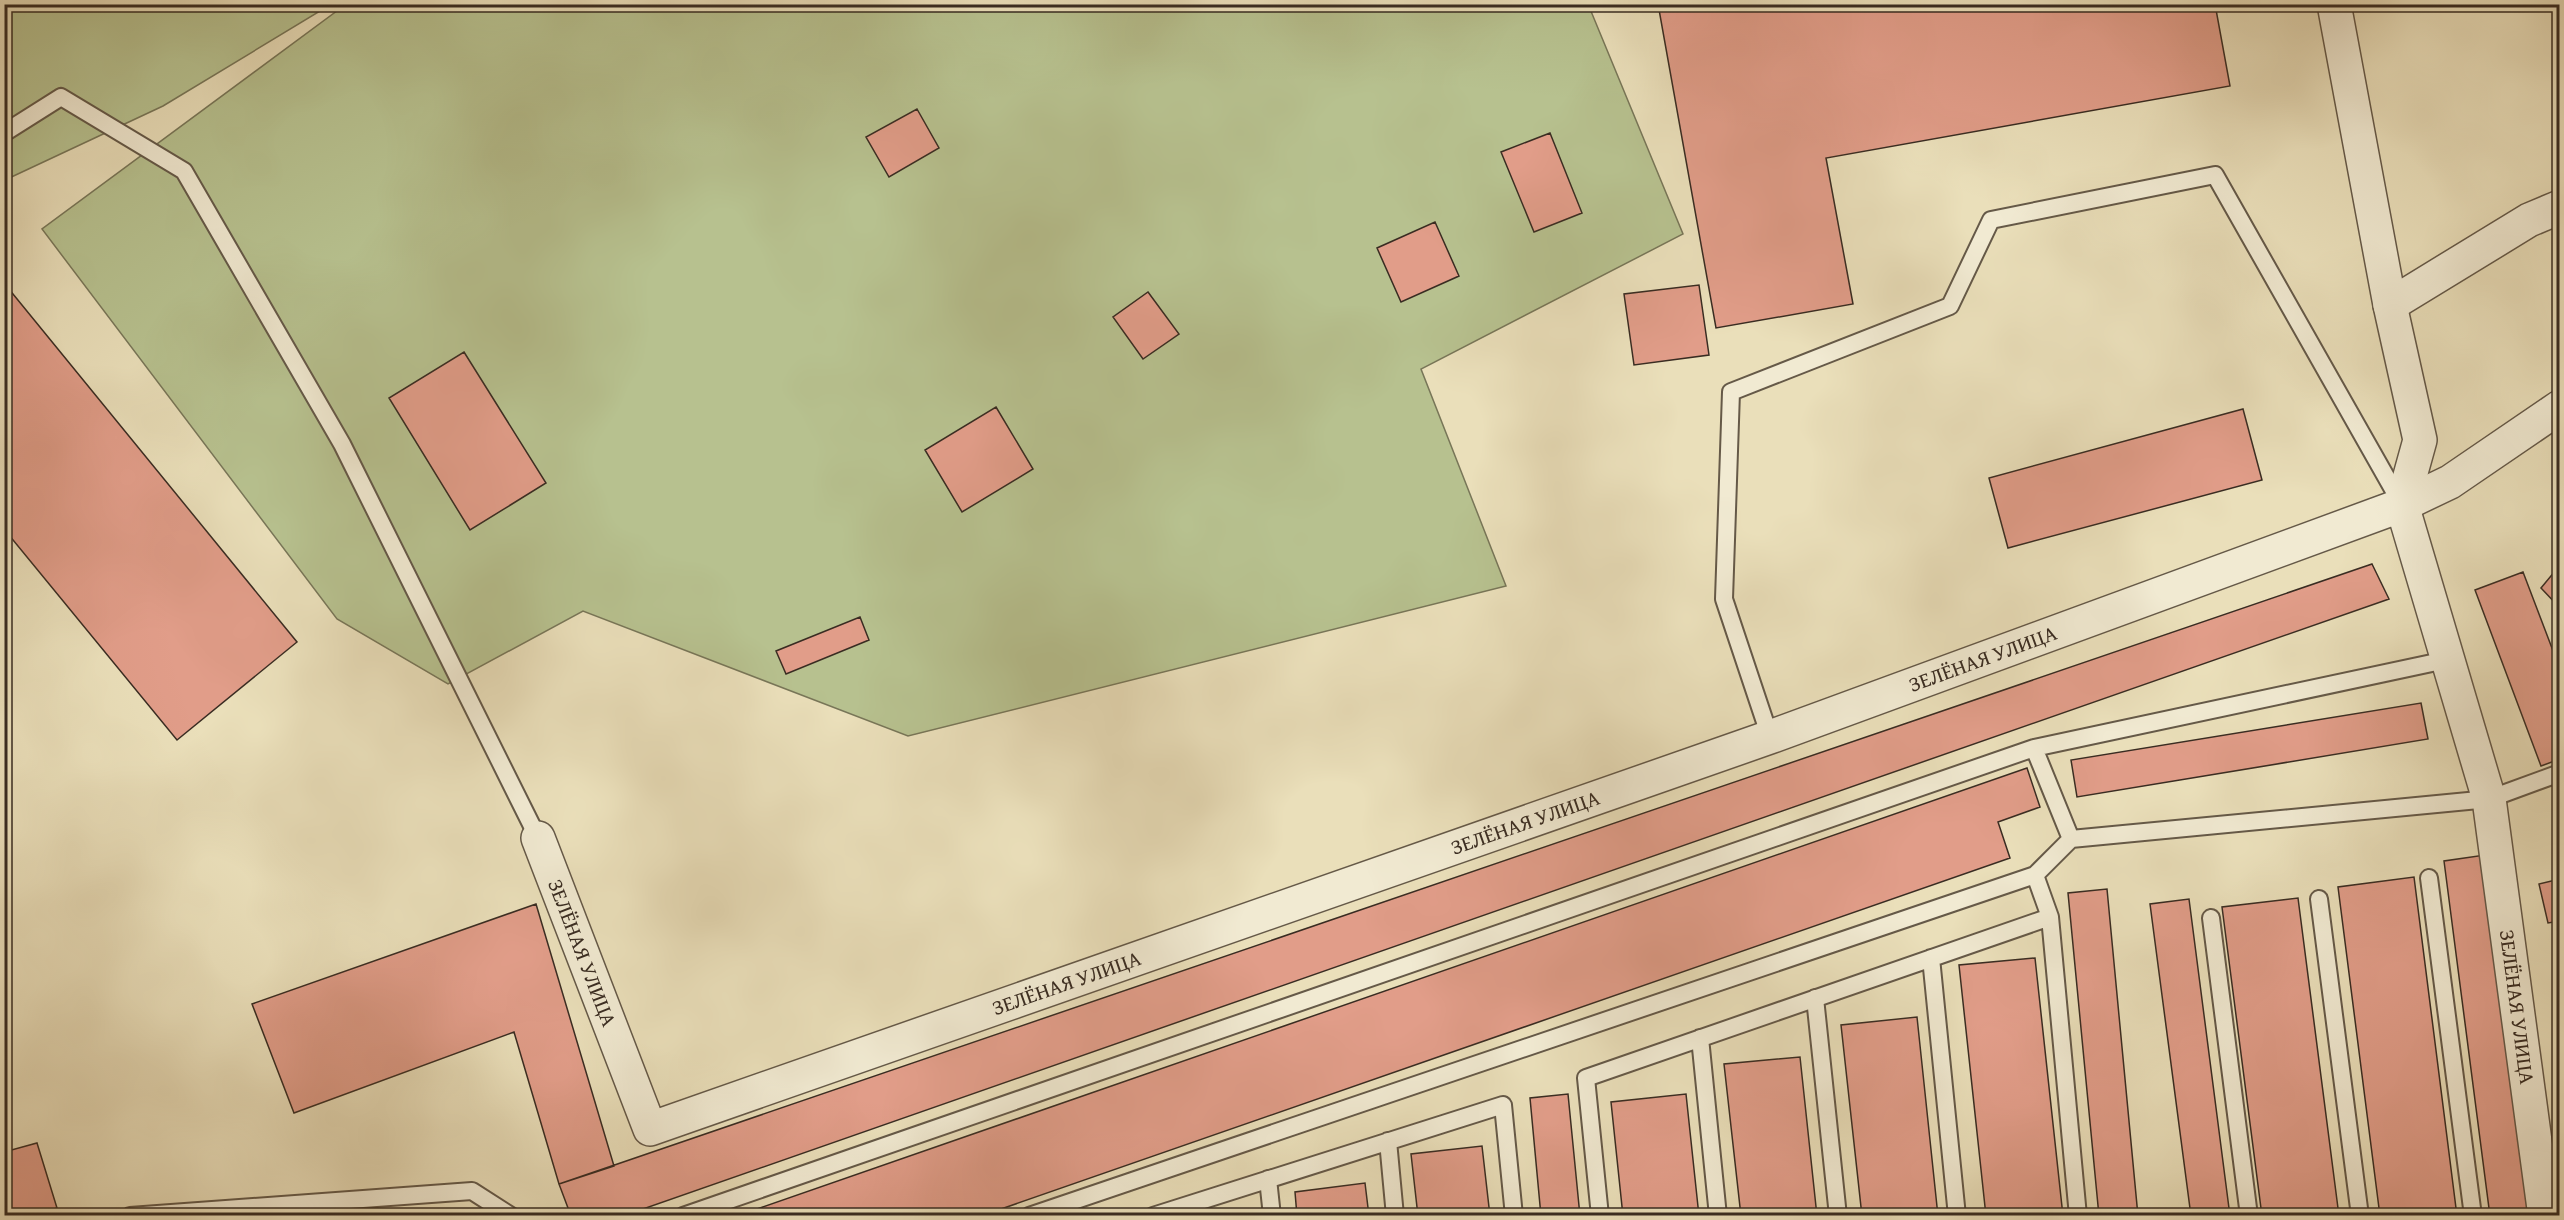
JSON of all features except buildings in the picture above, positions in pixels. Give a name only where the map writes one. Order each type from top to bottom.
[{"type":"street","points":[[2334,4],[2390,305],[2420,440],[2402,505]]},
{"type":"street","points":[[2390,305],[2529,220],[2559,207]]},
{"type":"street","points":[[2402,505],[2450,482],[2559,407]]},
{"type":"street","name":"ЗЕЛЁНАЯ УЛИЦА","points":[[538,838],[650,1129],[1770,737],[2402,505],[2489,799],[2545,1215]]},
{"type":"lane","points":[[4,133],[61,97],[184,171],[342,444],[538,838]]},
{"type":"lane","points":[[1770,737],[1724,599],[1731,392],[1950,306],[1991,220],[2215,175],[2402,505]]},
{"type":"lane","points":[[683,1215],[2034,747],[2446,660]]},
{"type":"lane","points":[[2034,747],[2071,839]]},
{"type":"lane","points":[[1029,1215],[2035,875],[2071,839],[2489,799],[2559,773]]},
{"type":"lane","points":[[2035,875],[2050,917],[2078,1215]]},
{"type":"lane","points":[[2429,878],[2473,1215]]},
{"type":"lane","points":[[2319,899],[2360,1215]]},
{"type":"lane","points":[[1600,1215],[1586,1077],[2050,917]]},
{"type":"lane","points":[[2211,918],[2249,1215]]},
{"type":"lane","points":[[1931,958],[1957,1215]]},
{"type":"lane","points":[[1815,998],[1838,1215]]},
{"type":"lane","points":[[1700,1038],[1718,1215]]},
{"type":"lane","points":[[1156,1215],[1503,1105],[1514,1215]]},
{"type":"lane","points":[[1388,1141],[1395,1215]]},
{"type":"lane","points":[[1268,1179],[1272,1215]]},
{"type":"lane","points":[[130,1215],[472,1191],[511,1215]]},
{"type":"green space","points":[[1588,4],[1683,234],[1421,369],[1506,586],[908,736],[583,611],[448,684],[337,619],[42,229],[345,5]]},
{"type":"green space","points":[[4,5],[330,5],[163,106],[5,180]]}]
